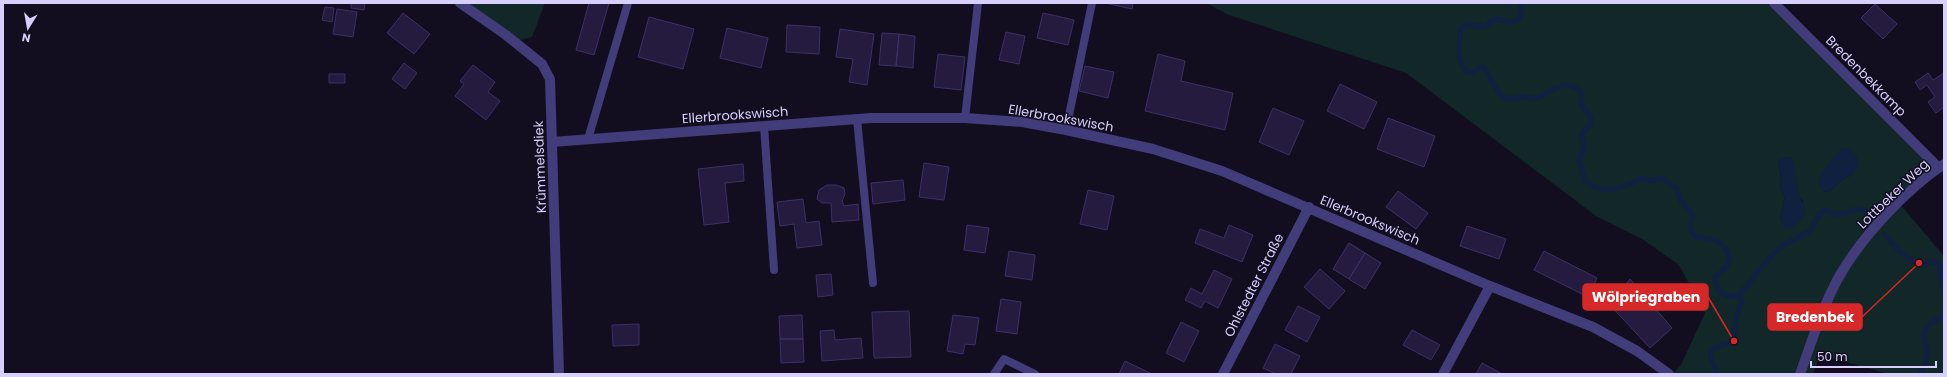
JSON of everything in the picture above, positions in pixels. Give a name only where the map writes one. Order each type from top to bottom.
[{"type":"street","name":"Krümmelsdiek","points":[[460,3],[506,35],[542,64],[550,79],[559,374]]},
{"type":"street","name":"Bredenbekkamp","points":[[1774,3],[1941,166]]},
{"type":"street","name":"Ellerbrookswisch","points":[[552,142],[857,119],[931,117],[1022,122],[1066,130],[1153,150],[1222,171],[1309,207],[1490,286],[1593,327],[1636,352],[1669,374]]},
{"type":"street","name":"Lottbeker Weg","points":[[1800,374],[1820,321],[1840,276],[1868,235],[1899,203],[1941,166]]},
{"type":"street","name":"Ohlstedter Straße","points":[[1222,374],[1309,207]]},
{"type":"street","points":[[1443,374],[1490,286]]},
{"type":"lane","points":[[588,139],[628,3]]},
{"type":"lane","points":[[965,118],[978,3]]},
{"type":"lane","points":[[1066,130],[1092,3]]},
{"type":"lane","points":[[857,119],[873,283]]},
{"type":"lane","points":[[764,126],[774,270]]},
{"type":"lane","points":[[994,374],[1004,359],[1034,374]]},
{"type":"green space","points":[[468,3],[545,3],[532,37],[520,40]]},
{"type":"green space","points":[[1206,3],[1774,3],[1939,168],[1899,203],[1944,256],[1944,374],[1889,374],[1820,355],[1813,374],[1672,374],[1681,365],[1705,313],[1679,265],[1642,239],[1596,216],[1406,73],[1229,15]],"holes":[[[1788,157],[1792,159],[1799,197],[1803,201],[1802,217],[1798,221],[1780,219],[1785,197],[1780,188],[1781,177],[1778,160]],[[1853,174],[1839,182],[1830,191],[1825,192],[1819,183]]]},
{"type":"water","points":[[1843,148],[1850,149],[1858,159],[1857,169],[1853,174],[1839,182],[1830,191],[1825,192],[1819,181],[1820,177],[1829,163]]},
{"type":"water","points":[[1788,157],[1793,159],[1799,197],[1805,210],[1802,218],[1790,229],[1784,227],[1780,219],[1785,197],[1780,188],[1781,176],[1778,160]]},
{"type":"building","points":[[351,3],[365,3],[364,10],[351,8]]},
{"type":"building","points":[[589,3],[609,3],[594,55],[576,50]]},
{"type":"building","points":[[1105,3],[1133,3],[1132,9]]},
{"type":"building","points":[[1875,4],[1897,24],[1883,39],[1861,18]]},
{"type":"building","points":[[325,7],[334,8],[332,22],[322,20]]},
{"type":"building","points":[[337,9],[357,12],[353,37],[333,34]]},
{"type":"building","points":[[403,13],[430,34],[414,54],[387,33]]},
{"type":"building","points":[[1043,13],[1074,20],[1068,45],[1037,38]]},
{"type":"building","points":[[649,17],[694,29],[683,69],[638,57]]},
{"type":"building","points":[[787,25],[820,27],[819,54],[786,52]]},
{"type":"building","points":[[727,28],[768,38],[761,68],[720,58]]},
{"type":"building","points":[[840,29],[874,34],[867,85],[849,82],[853,59],[836,57]]},
{"type":"building","points":[[1006,32],[1025,36],[1019,64],[999,60]]},
{"type":"building","points":[[882,33],[899,34],[896,66],[879,65]]},
{"type":"building","points":[[899,34],[915,36],[913,68],[896,66]]},
{"type":"building","points":[[938,54],[965,57],[961,90],[934,87]]},
{"type":"building","points":[[1158,54],[1185,61],[1181,81],[1233,93],[1225,130],[1145,111]]},
{"type":"building","points":[[404,63],[417,73],[405,89],[392,79]]},
{"type":"building","points":[[473,65],[495,82],[488,92],[500,101],[486,120],[455,96],[464,84],[460,81]]},
{"type":"building","points":[[1085,66],[1114,72],[1108,98],[1079,91]]},
{"type":"building","points":[[1928,73],[1933,80],[1944,73],[1944,107],[1936,113],[1928,102],[1935,97],[1927,85],[1920,90],[1915,82]]},
{"type":"building","points":[[329,74],[345,74],[345,83],[329,83]]},
{"type":"building","points":[[1340,84],[1377,102],[1364,129],[1327,111]]},
{"type":"building","points":[[1273,108],[1304,121],[1289,155],[1259,142]]},
{"type":"building","points":[[1388,118],[1435,136],[1424,167],[1377,149]]},
{"type":"building","points":[[924,163],[949,167],[944,200],[919,197]]},
{"type":"building","points":[[743,164],[744,181],[725,183],[729,222],[704,225],[698,169]]},
{"type":"building","points":[[903,180],[905,200],[873,204],[871,183]]},
{"type":"building","points":[[827,185],[836,185],[844,188],[845,194],[842,201],[844,206],[858,204],[859,220],[832,222],[831,203],[822,203],[817,199],[819,190]]},
{"type":"building","points":[[1088,190],[1114,196],[1107,230],[1080,224]]},
{"type":"building","points":[[1398,191],[1428,213],[1416,229],[1386,207]]},
{"type":"building","points":[[803,199],[806,223],[819,221],[822,245],[797,248],[794,224],[780,226],[777,202]]},
{"type":"building","points":[[967,225],[989,228],[985,253],[964,250]]},
{"type":"building","points":[[1229,225],[1253,235],[1242,262],[1195,243],[1200,229],[1224,238]]},
{"type":"building","points":[[1467,226],[1506,239],[1499,259],[1460,246]]},
{"type":"building","points":[[1349,243],[1365,253],[1349,279],[1333,269]]},
{"type":"building","points":[[1009,251],[1035,255],[1032,280],[1005,276]]},
{"type":"building","points":[[1544,251],[1597,278],[1588,297],[1534,270]]},
{"type":"building","points":[[1365,253],[1381,263],[1365,289],[1349,279]]},
{"type":"building","points":[[1320,269],[1345,291],[1329,309],[1304,287]]},
{"type":"building","points":[[1214,270],[1232,279],[1218,308],[1205,301],[1201,308],[1185,300],[1191,288],[1202,294]]},
{"type":"building","points":[[831,274],[833,295],[818,297],[816,275]]},
{"type":"building","points":[[1630,279],[1672,328],[1650,348],[1610,305]]},
{"type":"building","points":[[1001,299],[1021,302],[1017,334],[996,331]]},
{"type":"building","points":[[1298,306],[1320,317],[1307,342],[1285,330]]},
{"type":"building","points":[[909,311],[911,357],[874,358],[872,312]]},
{"type":"building","points":[[802,315],[803,339],[780,339],[779,316]]},
{"type":"building","points":[[953,315],[979,318],[975,345],[965,344],[963,354],[947,351]]},
{"type":"building","points":[[1181,322],[1199,331],[1184,362],[1166,353]]},
{"type":"building","points":[[639,324],[639,345],[613,346],[612,325]]},
{"type":"building","points":[[834,330],[835,340],[861,338],[863,358],[822,361],[820,331]]},
{"type":"building","points":[[1412,330],[1440,345],[1431,360],[1403,345]]},
{"type":"building","points":[[780,339],[803,339],[804,362],[781,363]]},
{"type":"building","points":[[1275,344],[1300,356],[1291,374],[1276,374],[1263,368]]},
{"type":"building","points":[[1125,361],[1152,374],[1119,374]]},
{"type":"building","points":[[1482,363],[1502,374],[1476,374]]},
{"type":"waterway","points":[[1520,3],[1522,9],[1520,19],[1512,22],[1495,19],[1484,27],[1468,24],[1460,29],[1459,52],[1463,67],[1467,72],[1474,73],[1478,68],[1483,67],[1489,74],[1497,91],[1507,98],[1537,98],[1564,85],[1575,87],[1581,92],[1582,106],[1591,118],[1591,124],[1581,134],[1584,147],[1579,161],[1585,181],[1599,189],[1614,189],[1628,185],[1642,178],[1652,181],[1662,178],[1677,189],[1681,201],[1693,216],[1691,223],[1693,234],[1700,238],[1718,242],[1727,250],[1729,254],[1730,258],[1727,266],[1715,278],[1715,283],[1722,294],[1730,296],[1740,294],[1772,255],[1782,246],[1811,230],[1820,213],[1826,210],[1839,214],[1858,209],[1868,213]]},
{"type":"waterway","points":[[1884,234],[1909,259],[1922,263],[1938,262],[1944,292]]},
{"type":"waterway","points":[[1715,374],[1716,370],[1711,359],[1711,351],[1719,346],[1734,341],[1736,317],[1741,304],[1740,294]]},
{"type":"waterway","points":[[1920,374],[1927,356],[1924,338],[1925,330],[1929,325],[1944,314]]},
{"type":"place","name":"Bredenbek","points":[[1919,263]]},
{"type":"place","name":"Wölpriegraben","points":[[1734,341]]}]
